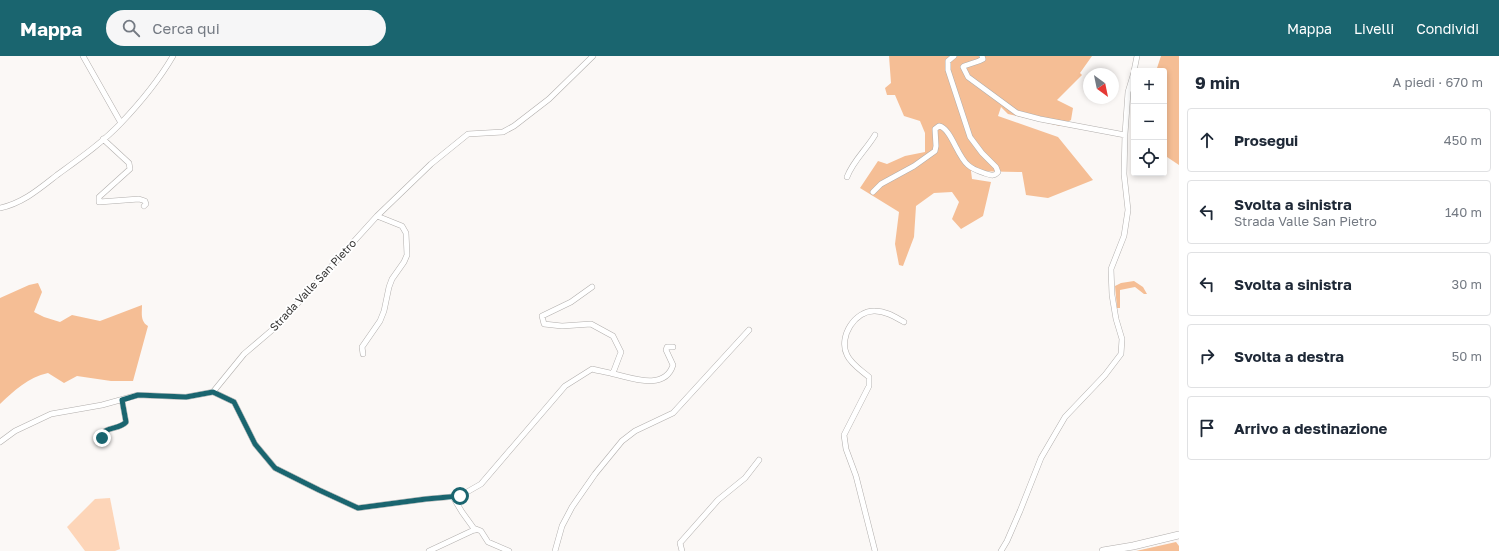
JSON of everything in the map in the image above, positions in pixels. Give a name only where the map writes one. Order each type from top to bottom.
[{"type":"street","points":[[83,56],[121,123]]},
{"type":"street","points":[[0,208],[14,205],[32,193],[88,152],[103,139],[121,123],[162,74],[173,56]]},
{"type":"street","name":"Strada Valle San Pietro","points":[[213,392],[244,354],[278,325],[377,216],[431,164],[468,134],[503,132],[514,126],[549,99],[593,56]]},
{"type":"street","points":[[873,192],[882,184],[914,166],[935,151],[935,129],[940,126],[946,129],[961,157],[974,170],[992,176],[998,172],[996,167],[978,149],[970,137],[966,127],[948,70],[948,61],[954,56]]},
{"type":"street","points":[[982,56],[983,59],[981,61],[964,66],[964,71],[972,80],[1017,113],[1040,119],[1125,135]]},
{"type":"street","points":[[1135,68],[1137,56]]},
{"type":"street","points":[[1001,551],[1020,511],[1041,458],[1065,417],[1105,375],[1121,354],[1122,339],[1116,319],[1112,295],[1111,269],[1124,236],[1128,210],[1124,174],[1128,92],[1131,82]]},
{"type":"street","points":[[847,176],[854,162],[868,147],[875,135]]},
{"type":"street","points":[[103,139],[129,163],[130,169],[99,198],[99,202],[139,199],[145,201],[146,204],[144,206]]},
{"type":"street","points":[[363,354],[362,347],[380,321],[384,311],[389,287],[407,255],[406,233],[402,226],[377,216]]},
{"type":"street","points":[[592,287],[571,302],[542,316],[544,324],[562,326],[591,324],[613,336],[621,352],[613,373]]},
{"type":"street","points":[[875,551],[856,476],[846,449],[844,435],[869,386],[869,377],[847,356],[844,348],[844,340],[847,331],[854,321],[863,313],[875,310],[886,312],[904,322]]},
{"type":"street","points":[[555,551],[562,526],[572,507],[600,468],[622,441],[635,431],[673,413],[749,330]]},
{"type":"street","points":[[0,442],[15,431],[51,414],[102,405],[138,395],[186,397],[213,392],[234,402],[255,444],[275,468],[358,508],[453,497],[460,496],[481,484],[565,386],[592,369],[641,381],[658,380],[669,373],[673,365],[666,350],[667,347],[673,347]]},
{"type":"street","points":[[106,438],[100,437],[105,430],[118,427],[126,422],[122,400]]},
{"type":"street","points":[[682,551],[680,543],[718,500],[746,478],[759,460]]},
{"type":"street","points":[[453,497],[475,530]]},
{"type":"street","points":[[430,551],[475,530],[481,531],[488,542],[509,551]]},
{"type":"street","points":[[1103,551],[1179,535]]},
{"type":"shaded area","points":[[889,56],[1092,56],[1080,73],[1082,75],[1057,100],[1073,108],[1071,120],[1060,126],[1008,114],[1001,107],[998,116],[1058,137],[1093,180],[1048,198],[1026,195],[1022,172],[971,171],[972,179],[991,182],[983,216],[961,229],[952,219],[959,202],[952,192],[934,193],[916,206],[914,237],[903,266],[899,265],[895,244],[899,212],[860,188],[878,161],[887,164],[905,156],[925,152],[925,133],[920,121],[904,116],[895,95],[887,95],[885,88],[891,83]]},
{"type":"shaded area","points":[[1161,56],[1179,56],[1179,165],[1167,157],[1167,68],[1157,68]]},
{"type":"shaded area","points":[[1134,281],[1143,287],[1147,294],[1144,294],[1135,287],[1120,290],[1120,308],[1117,308],[1115,286],[1121,283]]},
{"type":"shaded area","points":[[38,283],[42,292],[34,312],[60,322],[72,315],[100,321],[142,305],[143,319],[145,324],[148,326],[133,381],[111,381],[77,376],[64,383],[48,373],[28,381],[0,404],[0,298],[29,285]]},
{"type":"shaded area","points":[[110,498],[120,549],[115,551],[85,551],[67,527],[95,499]]},
{"type":"shaded area","points":[[1176,542],[1179,546],[1179,551],[1136,551]]},
{"type":"route","points":[[102,438],[100,437],[101,434],[105,430],[118,427],[126,422],[122,400],[138,395],[186,397],[213,392],[234,402],[255,444],[275,468],[358,508],[460,496]]}]
